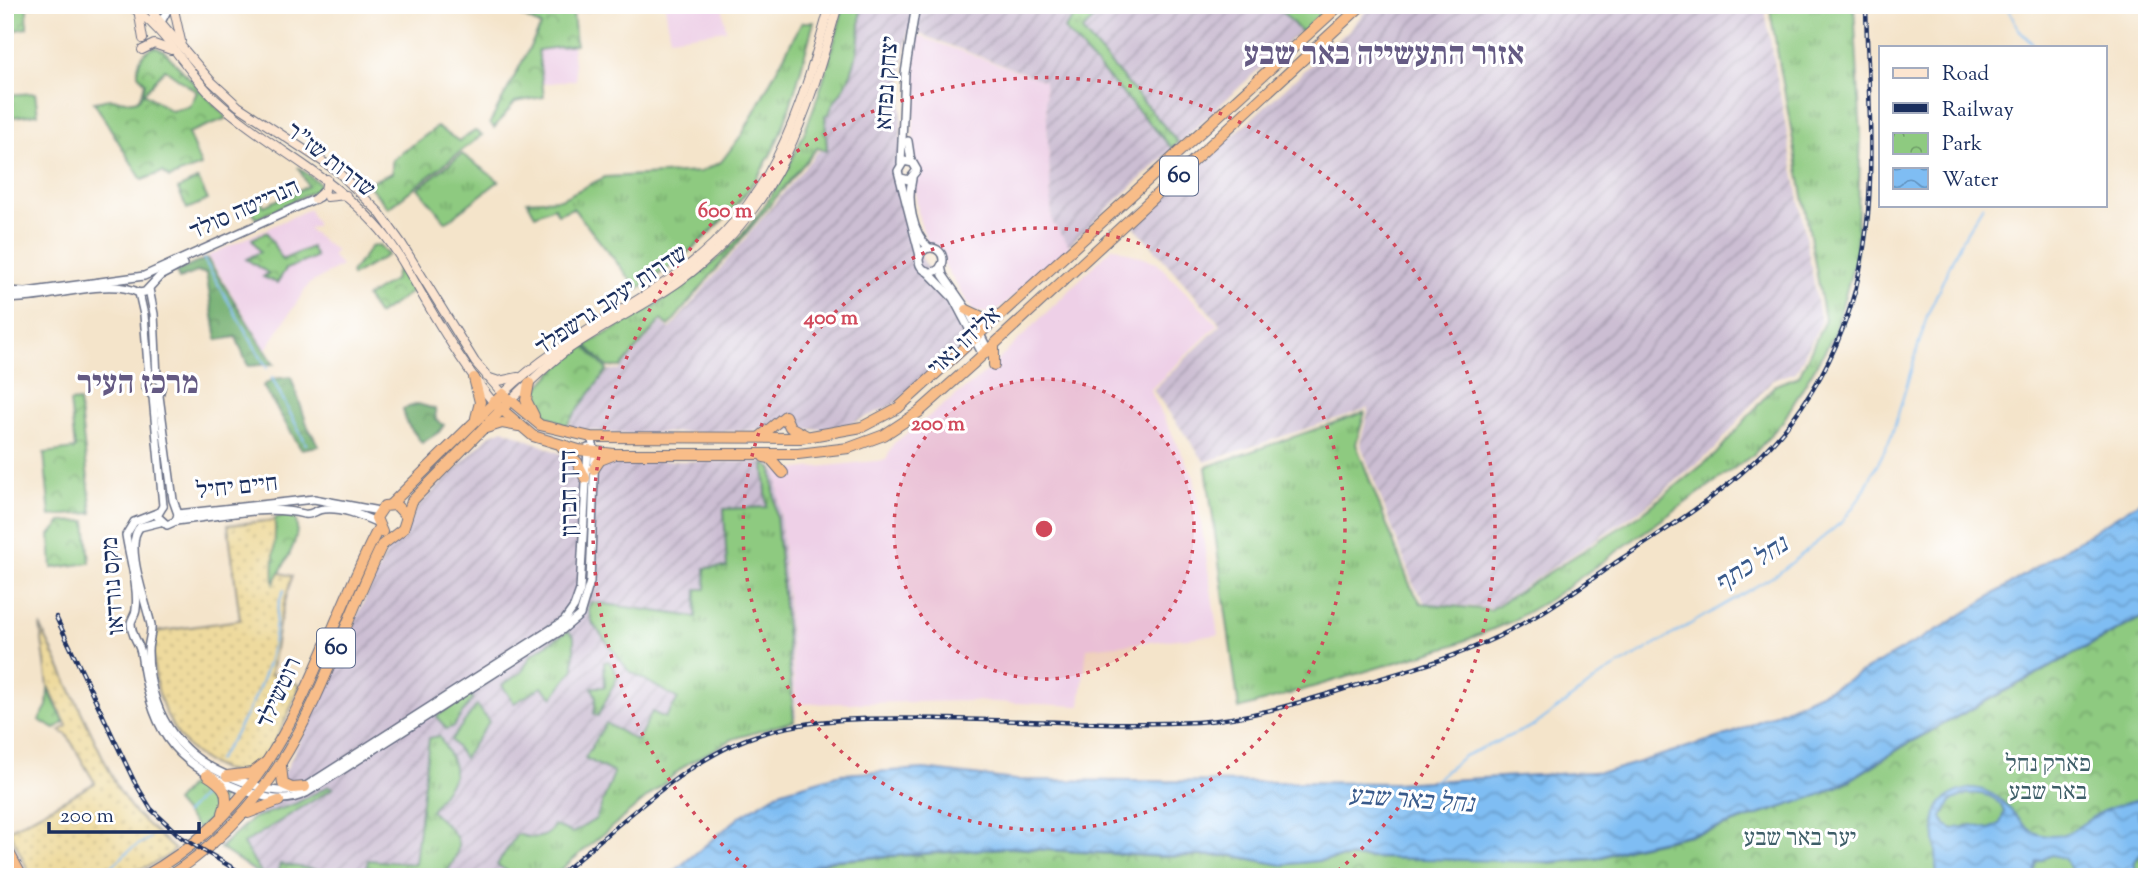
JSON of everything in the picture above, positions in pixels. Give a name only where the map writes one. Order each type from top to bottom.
[{"type":"highway","name":"אליהו נאוי","points":[[506,397],[540,425],[591,437],[812,437],[862,427],[887,415],[979,337],[1115,208],[1340,5]]},
{"type":"highway","name":"אליהו נאוי","points":[[497,405],[533,436],[559,445],[614,454],[798,454],[849,447],[884,435],[919,412],[985,353],[1325,43],[1362,5]]},
{"type":"highway","points":[[967,310],[984,318],[1006,312]]},
{"type":"highway","points":[[985,353],[992,367],[985,353]]},
{"type":"highway","points":[[474,378],[480,402],[476,427],[495,424],[520,426]]},
{"type":"highway","points":[[525,380],[528,407],[540,425]]},
{"type":"highway","name":"60","points":[[377,525],[379,511],[391,505],[506,397]]},
{"type":"highway","points":[[757,437],[767,433],[785,416],[795,431],[812,437]]},
{"type":"highway","name":"60","points":[[395,535],[403,530],[412,501],[460,451],[476,427]]},
{"type":"highway","points":[[559,445],[577,461],[585,478]]},
{"type":"highway","points":[[594,469],[600,460],[614,454]]},
{"type":"highway","points":[[757,455],[770,458],[783,473],[798,454]]},
{"type":"highway","points":[[391,505],[401,508],[406,516]]},
{"type":"highway","points":[[377,525],[386,534],[395,535]]},
{"type":"highway","name":"רוטשילד","points":[[271,759],[290,726],[377,525]]},
{"type":"highway","name":"רוטשילד","points":[[281,765],[301,731],[382,545],[395,535]]},
{"type":"highway","points":[[227,776],[252,773],[271,759]]},
{"type":"highway","name":"60","points":[[144,877],[177,855],[220,818],[250,788],[271,759]]},
{"type":"highway","points":[[281,765],[283,784],[292,789],[305,787]]},
{"type":"highway","name":"60","points":[[168,877],[235,821],[263,791],[281,765]]},
{"type":"highway","points":[[207,775],[221,784],[227,793],[220,818]]},
{"type":"highway","points":[[235,821],[279,801]]},
{"type":"highway","points":[[5,845],[22,877]]},
{"type":"main road","name":"שדרות שז\"ר","points":[[129,5],[153,26],[204,88],[232,114],[333,184],[386,237],[474,378],[497,405]]},
{"type":"main road","points":[[129,5],[140,16],[143,39]]},
{"type":"main road","name":"שדרות שז\"ר","points":[[146,5],[158,9],[162,20],[211,81],[238,106],[345,178],[392,228],[486,377],[506,397]]},
{"type":"main road","points":[[171,5],[183,47]]},
{"type":"main road","name":"שדרות יעקב גרשפלד","points":[[506,397],[574,336],[672,277],[709,247],[740,214],[775,163],[794,123],[830,5]]},
{"type":"main road","name":"שדרות יעקב גרשפלד","points":[[525,380],[693,271],[746,218],[782,167],[802,126],[838,5]]},
{"type":"main road","points":[[142,50],[150,44],[160,44],[175,52]]},
{"type":"main road","points":[[315,200],[333,184]]},
{"type":"main road","points":[[327,197],[346,195]]},
{"type":"main road","points":[[486,377],[499,381],[525,380]]},
{"type":"street","points":[[153,26],[162,20],[171,5]]},
{"type":"street","name":"יצחק נפחא","points":[[911,161],[908,145],[909,73],[916,5]]},
{"type":"street","name":"יצחק נפחא","points":[[901,163],[905,73],[916,5]]},
{"type":"street","points":[[153,26],[158,9]]},
{"type":"street","points":[[979,337],[953,298],[921,266],[898,171],[901,163],[911,161],[917,170],[912,178],[909,198],[913,215],[922,239],[929,248],[941,253],[943,275],[967,310],[979,337],[985,353]]},
{"type":"street","points":[[901,177],[912,178]]},
{"type":"street","name":"הנרייטה סולד","points":[[137,291],[149,287],[169,271],[327,197],[333,184],[345,178]]},
{"type":"street","name":"הנרייטה סולד","points":[[5,291],[26,292],[140,277],[315,200]]},
{"type":"street","points":[[920,256],[929,248]]},
{"type":"street","points":[[927,271],[935,271],[941,266]]},
{"type":"street","points":[[140,277],[149,287],[154,314],[153,378],[144,315],[133,284],[140,277]]},
{"type":"street","points":[[5,298],[117,287],[137,291]]},
{"type":"street","points":[[153,378],[161,381],[176,515],[167,525],[160,522],[157,513],[163,506],[153,397],[145,383],[153,378]]},
{"type":"street","points":[[148,391],[153,393],[160,390]]},
{"type":"street","name":"דרך חברון","points":[[263,791],[279,801],[306,793],[562,630],[580,615],[590,582],[594,469],[591,437]]},
{"type":"street","name":"דרך חברון","points":[[250,788],[289,792],[305,787],[564,621],[574,607],[580,590],[585,478],[591,452]]},
{"type":"street","points":[[299,511],[301,501]]},
{"type":"street","points":[[377,525],[344,511],[317,510],[317,501],[346,502],[379,511]]},
{"type":"street","name":"חיים יחיל","points":[[176,515],[317,501]]},
{"type":"street","points":[[163,506],[176,515]]},
{"type":"street","name":"חיים יחיל","points":[[176,515],[272,510],[299,511],[306,514],[317,510]]},
{"type":"street","name":"מקס נורדאו","points":[[157,513],[137,520],[127,531],[136,607],[132,617],[132,633],[144,650],[157,704],[167,725],[189,754],[250,788]]},
{"type":"street","name":"מקס נורדאו","points":[[160,522],[144,526],[134,534],[140,585],[152,635],[144,650],[150,706],[160,729],[184,760],[207,775],[250,788]]},
{"type":"street","points":[[132,617],[142,614],[149,618]]},
{"type":"shaded area","points":[[665,5],[722,5],[726,30],[670,38]]},
{"type":"shaded area","points":[[860,5],[1328,5],[1069,245],[1052,222],[1045,81],[909,30],[903,61],[900,185],[916,247],[964,334],[964,345],[893,405],[855,422],[825,429],[620,434],[568,427],[583,401],[609,370],[620,370],[661,322],[670,329],[818,151],[826,151],[825,115],[830,114],[836,95],[845,88],[860,32]]},
{"type":"shaded area","points":[[1371,5],[1764,5],[1821,322],[1796,372],[1773,379],[1714,450],[1641,510],[1491,608],[1425,603],[1413,584],[1360,443],[1369,408],[1205,462],[1153,390],[1221,325],[1134,226],[1350,29]]},
{"type":"shaded area","points":[[916,35],[1045,81],[1052,222],[1070,246],[994,314],[973,311],[945,266],[941,250],[927,242],[919,218],[912,169]]},
{"type":"shaded area","points":[[572,46],[576,80],[543,84],[539,50]]},
{"type":"shaded area","points":[[309,209],[317,225],[308,229],[336,251],[332,255],[341,266],[309,284],[266,349],[208,256]]},
{"type":"shaded area","points":[[1113,247],[1157,263],[1218,325],[1150,390],[1194,478],[1218,635],[1087,648],[1080,706],[973,701],[796,704],[777,471],[886,460],[893,444],[985,373]]},
{"type":"shaded area","points":[[503,429],[559,453],[598,460],[766,462],[772,466],[777,472],[796,718],[746,732],[715,746],[679,770],[553,877],[260,877],[218,847],[253,816],[287,768],[388,549],[406,531],[418,506],[490,435]]},
{"type":"green space","points":[[5,5],[36,5],[27,7],[27,28],[5,32]]},
{"type":"green space","points":[[522,5],[612,7],[573,12],[576,45],[538,50],[544,97],[515,102],[494,128],[490,123],[541,26],[518,14]]},
{"type":"green space","points":[[844,5],[860,5],[859,36],[849,77],[829,114],[825,115],[827,151],[817,148],[669,326],[661,320],[621,367],[607,367],[586,345],[683,287],[718,258],[747,228],[771,196],[791,162],[807,126],[821,88]]},
{"type":"green space","points":[[1085,5],[1107,5],[1082,31],[1178,142],[1172,148],[1064,29]]},
{"type":"green space","points":[[1276,5],[1330,5],[1302,33]]},
{"type":"green space","points":[[1769,5],[1854,5],[1861,136],[1856,256],[1834,335],[1783,421],[1754,454],[1550,599],[1510,622],[1454,645],[1239,709],[1206,467],[1365,412],[1356,444],[1410,585],[1421,603],[1490,610],[1641,514],[1716,454],[1775,385],[1799,376],[1825,320]]},
{"type":"green space","points":[[802,22],[814,22],[790,107],[769,158],[755,181],[721,222],[660,274],[638,289],[573,208],[558,214],[554,207],[535,215],[527,201],[561,199],[605,177],[700,172],[721,162],[743,133]]},
{"type":"green space","points":[[155,47],[164,51],[227,118],[188,133],[201,166],[169,178],[163,172],[142,180],[94,102],[138,99],[145,82],[138,74],[139,65],[144,54]],"holes":[[[165,69],[197,92],[190,106],[171,111],[144,93]]]},
{"type":"green space","points":[[35,93],[38,114],[5,118],[5,95]]},
{"type":"green space","points":[[437,127],[459,141],[475,131],[482,135],[388,208],[367,183],[392,173],[392,160]]},
{"type":"green space","points":[[462,154],[499,181],[446,222],[418,188]]},
{"type":"green space","points":[[298,167],[319,183],[318,189],[256,219],[250,204],[261,200],[264,206],[308,186]]},
{"type":"green space","points":[[198,179],[208,200],[187,209],[178,189]]},
{"type":"green space","points":[[267,232],[282,260],[311,247],[316,257],[286,269],[277,283],[263,277],[268,273],[246,259],[260,252],[252,239]]},
{"type":"green space","points":[[379,245],[388,255],[352,276],[351,273],[371,247]]},
{"type":"green space","points":[[207,258],[274,364],[248,366],[236,337],[217,340],[206,273],[197,272],[179,279],[176,272]]},
{"type":"green space","points":[[399,265],[414,290],[378,315],[366,297],[394,280]]},
{"type":"green space","points":[[585,346],[607,370],[566,426],[535,409],[532,395],[553,372]]},
{"type":"green space","points":[[291,377],[308,427],[319,446],[301,449],[263,386],[273,379]]},
{"type":"green space","points":[[79,401],[92,513],[50,516],[44,453],[75,449],[70,402]]},
{"type":"green space","points":[[418,404],[435,409],[436,420],[444,425],[439,432],[422,443],[406,422],[403,409]]},
{"type":"green space","points":[[764,463],[772,469],[794,721],[733,739],[687,764],[552,877],[504,877],[507,871],[497,865],[517,834],[528,837],[543,836],[554,825],[572,833],[596,819],[614,773],[585,758],[606,723],[637,741],[652,712],[665,718],[678,699],[628,670],[593,624],[588,608],[591,602],[696,617],[697,589],[706,589],[705,568],[727,567],[724,509],[767,507]]},
{"type":"green space","points":[[294,516],[297,532],[292,550],[274,583],[275,518]]},
{"type":"green space","points":[[86,521],[90,563],[52,568],[50,535],[61,522]]},
{"type":"green space","name":"פארק נחל באר שבע","points":[[2147,615],[2147,877],[804,877],[816,867],[831,861],[1008,848],[1158,857],[1232,856],[1282,865],[1348,858],[1523,860],[1550,863],[1597,859],[1631,848],[1714,830],[1844,784],[1911,742]]},
{"type":"green space","points":[[568,631],[574,637],[574,669],[553,697],[542,687],[514,703],[502,685],[522,672],[531,655]]},
{"type":"green space","points":[[609,661],[618,676],[598,716],[594,714],[596,697],[592,687],[605,687],[604,662]]},
{"type":"green space","points":[[48,689],[64,722],[55,729],[39,720],[47,706]]},
{"type":"green space","points":[[471,694],[473,698],[453,727],[446,729],[437,716]]},
{"type":"green space","points":[[477,705],[489,722],[464,758],[451,740]]},
{"type":"green space","points":[[439,736],[454,768],[451,781],[431,811],[454,833],[457,840],[457,854],[445,875],[447,877],[365,877],[368,860],[415,864],[429,738]]},
{"type":"green space","points":[[198,776],[218,791],[222,798],[216,812],[198,829],[175,802]]},
{"type":"green space","points":[[329,786],[333,788],[243,844],[264,877],[220,848],[253,818],[295,804]]},
{"type":"green space","points":[[280,864],[329,872],[327,877],[276,877]]},
{"type":"sand","points":[[276,520],[277,572],[292,576],[279,624],[271,674],[300,685],[267,754],[251,769],[242,772],[228,771],[198,756],[184,743],[173,727],[164,709],[154,670],[155,632],[240,620],[228,525]]},
{"type":"sand","points":[[40,625],[118,789],[134,812],[175,850],[144,868],[108,876],[31,877],[9,830],[95,783],[67,735],[60,731],[67,726],[48,686]]},
{"type":"water","name":"נחל באר שבע","points":[[2147,497],[2147,614],[1911,741],[1844,783],[1819,795],[1714,829],[1631,847],[1597,858],[1550,862],[1348,857],[1282,865],[1232,855],[1158,856],[1008,847],[830,860],[815,866],[803,877],[667,877],[742,815],[782,791],[841,774],[924,769],[1015,780],[1394,783],[1610,771],[1733,733],[1840,684],[1944,626]]},
{"type":"water","points":[[1973,788],[1987,792],[1998,798],[2030,830],[2052,836],[2071,831],[2111,808],[2147,799],[2147,804],[2138,812],[2139,818],[2147,824],[2147,846],[2135,861],[2135,877],[2076,877],[2064,858],[2052,855],[2037,862],[2033,877],[1936,877],[1937,811],[1943,801],[1955,793]],"holes":[[[1973,794],[1990,796],[1998,802],[2004,812],[2000,824],[1990,829],[1973,825],[1953,829],[1945,825],[1942,817],[1951,801]]]},
{"type":"waterway","name":"נחל כתף","points":[[2006,5],[2018,28],[2034,46]]},
{"type":"waterway","name":"נחל כתף","points":[[1431,783],[1464,756],[1535,725],[1604,674],[1779,573],[1843,521],[1861,496],[1891,438],[1927,316],[1959,245],[1982,206]]},
{"type":"waterway","points":[[203,258],[267,368]]},
{"type":"waterway","points":[[272,378],[306,444]]},
{"type":"waterway","points":[[217,761],[243,721],[263,678],[284,590]]},
{"type":"waterway","points":[[185,814],[204,794]]},
{"type":"waterway","points":[[100,877],[131,849],[150,838]]},
{"type":"railway","points":[[557,877],[677,778],[729,747],[778,729],[872,719],[1134,723],[1197,722],[1233,718],[1268,711],[1448,657],[1501,635],[1567,596],[1687,515],[1750,465],[1778,437],[1803,406],[1824,370],[1843,328],[1856,289],[1864,249],[1870,168],[1866,5]]},
{"type":"railway","points":[[56,617],[134,781],[151,809],[181,837],[248,877]]},
{"type":"district","name":"אזור התעשייה באר שבע","points":[[1384,56]]},
{"type":"district","name":"מרכז העיר","points":[[138,385]]},
{"type":"park label","name":"יער באר שבע","points":[[1800,839]]}]
